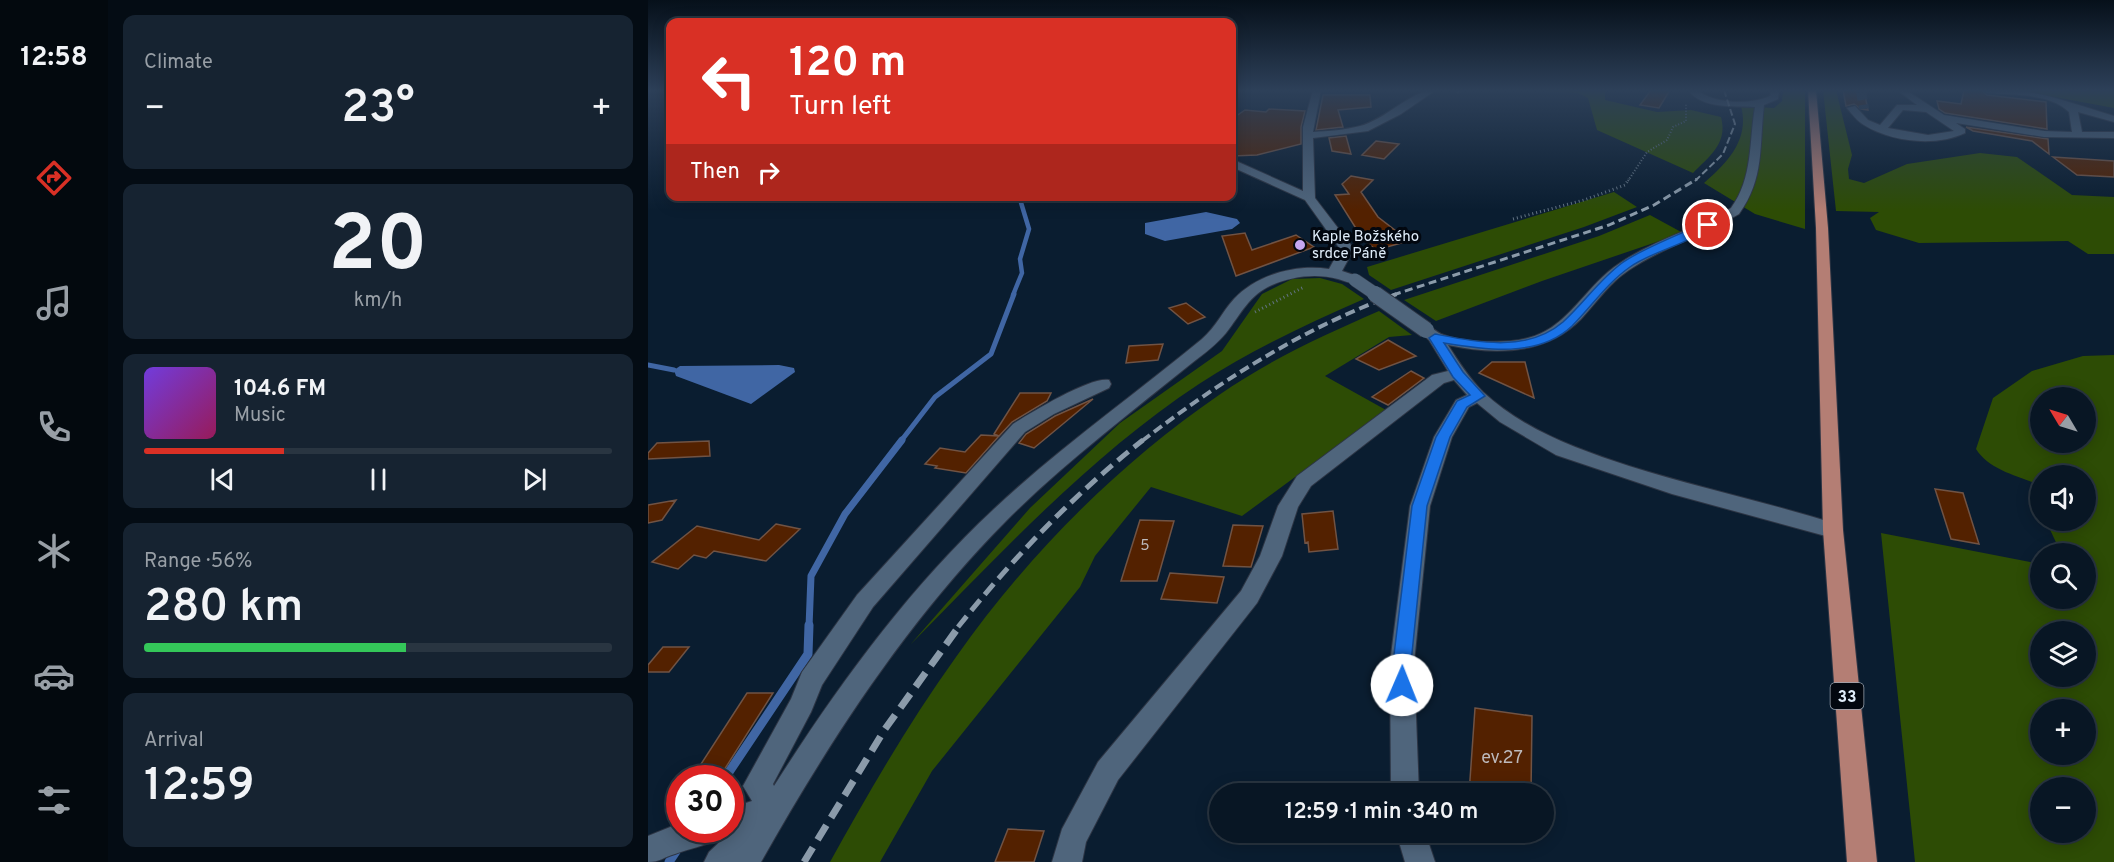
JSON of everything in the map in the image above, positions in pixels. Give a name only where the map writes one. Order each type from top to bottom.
[{"type":"main road","name":"33","points":[[1815,130],[1820,196],[1833,530],[1862,862]]},
{"type":"street","points":[[1308,130],[1309,198]]},
{"type":"street","points":[[1309,136],[1354,130]]},
{"type":"street","points":[[1431,334],[1486,347],[1507,347],[1546,337],[1568,324],[1600,287],[1627,264],[1735,211],[1751,185],[1758,130]]},
{"type":"street","points":[[1889,130],[1934,138],[1953,137],[1960,130]]},
{"type":"street","points":[[2020,130],[2044,134],[2114,135]]},
{"type":"street","points":[[2076,130],[2077,135]]},
{"type":"street","points":[[1236,165],[1309,198],[1347,249],[1334,273]]},
{"type":"street","points":[[745,862],[775,809],[884,650],[912,613],[981,535],[1055,466],[1145,391],[1197,352],[1222,328],[1240,301],[1260,286],[1303,272],[1334,273],[1355,280],[1431,334],[1458,374],[1478,396],[1506,418],[1563,451],[1679,489],[1833,530]]},
{"type":"street","points":[[1067,862],[1072,838],[1108,771],[1249,597],[1271,556],[1288,506],[1304,482],[1438,379],[1458,374]]},
{"type":"street","points":[[775,809],[758,786],[802,704],[811,680],[865,601],[1019,428],[1048,410],[1103,384]]},
{"type":"street","points":[[1405,783],[1402,663],[1420,506],[1443,437],[1462,404],[1478,396]]},
{"type":"street","points":[[744,818],[775,809]]},
{"type":"street","points":[[719,862],[775,809]]},
{"type":"street","points":[[648,853],[666,842]]},
{"type":"street","points":[[1414,843],[1420,862]]},
{"type":"path","points":[[1513,219],[1584,200],[1625,184],[1647,152],[1667,140],[1671,130]]},
{"type":"path","points":[[1222,328],[1312,283]]},
{"type":"green space","points":[[1598,130],[1722,130],[1716,148],[1693,173]]},
{"type":"green space","points":[[1742,130],[1805,130],[1805,229],[1755,214],[1704,183],[1728,159]]},
{"type":"green space","points":[[1827,130],[1846,130],[1852,155],[1848,169],[1849,179],[1864,183],[1907,164],[1980,153],[2017,157],[2072,195],[2114,197],[2114,254],[2088,254],[2068,241],[1919,243],[1876,230],[1870,218],[1879,212],[1836,211]]},
{"type":"green space","points":[[1614,192],[1637,207],[1584,227],[1391,290],[1369,275],[1367,267]]},
{"type":"green space","points":[[1650,215],[1683,233],[1542,281],[1436,321],[1404,300],[1599,236]]},
{"type":"green space","points":[[1320,278],[1342,284],[1364,299],[1300,328],[1239,360],[1159,412],[1121,442],[1048,507],[910,645],[1030,508],[1120,423],[1222,351],[1262,294],[1292,279]]},
{"type":"green space","points":[[1379,311],[1412,335],[1389,337],[1325,376],[1386,410],[1242,516],[1151,487],[1095,556],[1080,587],[932,771],[880,862],[830,862],[906,732],[956,657],[1013,583],[1076,514],[1145,451],[1181,422],[1238,382],[1277,359]]},
{"type":"green space","points":[[2114,355],[2114,862],[1915,862],[1881,533],[2030,562],[2030,609],[2096,609],[2096,543],[2056,543],[2051,531],[2096,531],[2096,465],[2030,465],[2030,481],[1996,467],[1976,449],[1993,398],[2032,371],[2083,356]]},
{"type":"water","points":[[1206,212],[1237,219],[1240,223],[1232,229],[1165,241],[1145,234],[1145,223]]},
{"type":"water","points":[[779,365],[794,368],[795,372],[751,404],[676,376],[674,370],[680,366]]},
{"type":"building","points":[[1236,130],[1301,130],[1301,144],[1257,155],[1236,156]]},
{"type":"building","points":[[1988,130],[2048,139],[2049,154],[2032,141],[1973,131]]},
{"type":"building","points":[[1346,136],[1351,154],[1332,151],[1329,138]]},
{"type":"building","points":[[1376,141],[1399,144],[1384,159],[1362,155]]},
{"type":"building","points":[[2053,157],[2114,161],[2114,177],[2077,175]]},
{"type":"building","points":[[1351,176],[1373,180],[1361,192],[1378,217],[1409,241],[1376,250],[1362,238],[1335,195],[1349,194],[1342,184]]},
{"type":"building","points":[[1245,233],[1252,250],[1296,235],[1314,247],[1236,276],[1222,236]]},
{"type":"building","points":[[1186,303],[1205,317],[1188,324],[1169,308]]},
{"type":"building","points":[[1388,340],[1416,356],[1379,370],[1356,359]]},
{"type":"building","points":[[1163,344],[1158,360],[1126,363],[1129,346]]},
{"type":"building","points":[[1492,362],[1525,362],[1534,398],[1479,373]]},
{"type":"building","points":[[1411,371],[1424,378],[1388,405],[1372,397]]},
{"type":"building","points":[[1020,393],[1051,393],[1047,401],[1012,422],[999,436],[994,434]]},
{"type":"building","points":[[1093,399],[1034,448],[1019,443],[1026,434],[1055,416]]},
{"type":"building","points":[[981,435],[999,436],[966,473],[925,464],[940,448],[965,452]]},
{"type":"building","points":[[709,441],[710,456],[648,459],[648,453],[657,443]]},
{"type":"building","points":[[1935,489],[1963,493],[1979,544],[1951,539]]},
{"type":"building","points":[[676,500],[662,520],[648,523],[648,505]]},
{"type":"building","points":[[1333,511],[1338,549],[1309,552],[1308,542],[1305,543],[1302,514]]},
{"type":"building","points":[[1140,520],[1174,521],[1157,581],[1121,581]]},
{"type":"building","points":[[776,524],[800,529],[766,561],[714,551],[706,558],[694,555],[678,569],[652,562],[697,526],[759,540]]},
{"type":"building","points":[[1233,525],[1263,526],[1251,567],[1223,566]]},
{"type":"building","points":[[1170,573],[1224,577],[1217,603],[1161,599]]},
{"type":"building","points":[[663,647],[689,647],[669,672],[648,672],[648,665]]},
{"type":"building","points":[[747,693],[773,693],[727,765],[700,765]]},
{"type":"building","points":[[1475,708],[1532,716],[1531,783],[1470,783]]},
{"type":"building","points":[[1008,829],[1044,831],[1034,862],[995,862]]},
{"type":"waterway","points":[[1013,295],[1022,273],[1020,259],[1029,229],[1021,201]]},
{"type":"waterway","points":[[901,441],[935,397],[991,354],[1014,294]]},
{"type":"waterway","points":[[648,365],[674,370]]},
{"type":"waterway","points":[[809,627],[811,576],[845,514],[902,440]]},
{"type":"waterway","points":[[734,765],[808,654],[809,625]]},
{"type":"waterway","points":[[669,862],[679,847]]},
{"type":"railway","points":[[1695,181],[1723,154],[1733,130]]},
{"type":"railway","points":[[1393,295],[1609,225],[1654,205],[1697,179]]},
{"type":"railway","points":[[1142,441],[1232,377],[1296,339],[1362,307],[1397,294]]},
{"type":"railway","points":[[958,627],[1000,576],[1045,528],[1093,482],[1143,440]]},
{"type":"railway","points":[[804,862],[885,729],[960,625]]},
{"type":"place","name":"Kaple Božského srdce Páně","points":[[1300,245]]},
{"type":"route","points":[[1402,685],[1402,663],[1420,506],[1443,437],[1462,404],[1478,396],[1458,374],[1435,338],[1486,347],[1507,347],[1535,341],[1568,324],[1590,297],[1627,264],[1708,225]]}]
